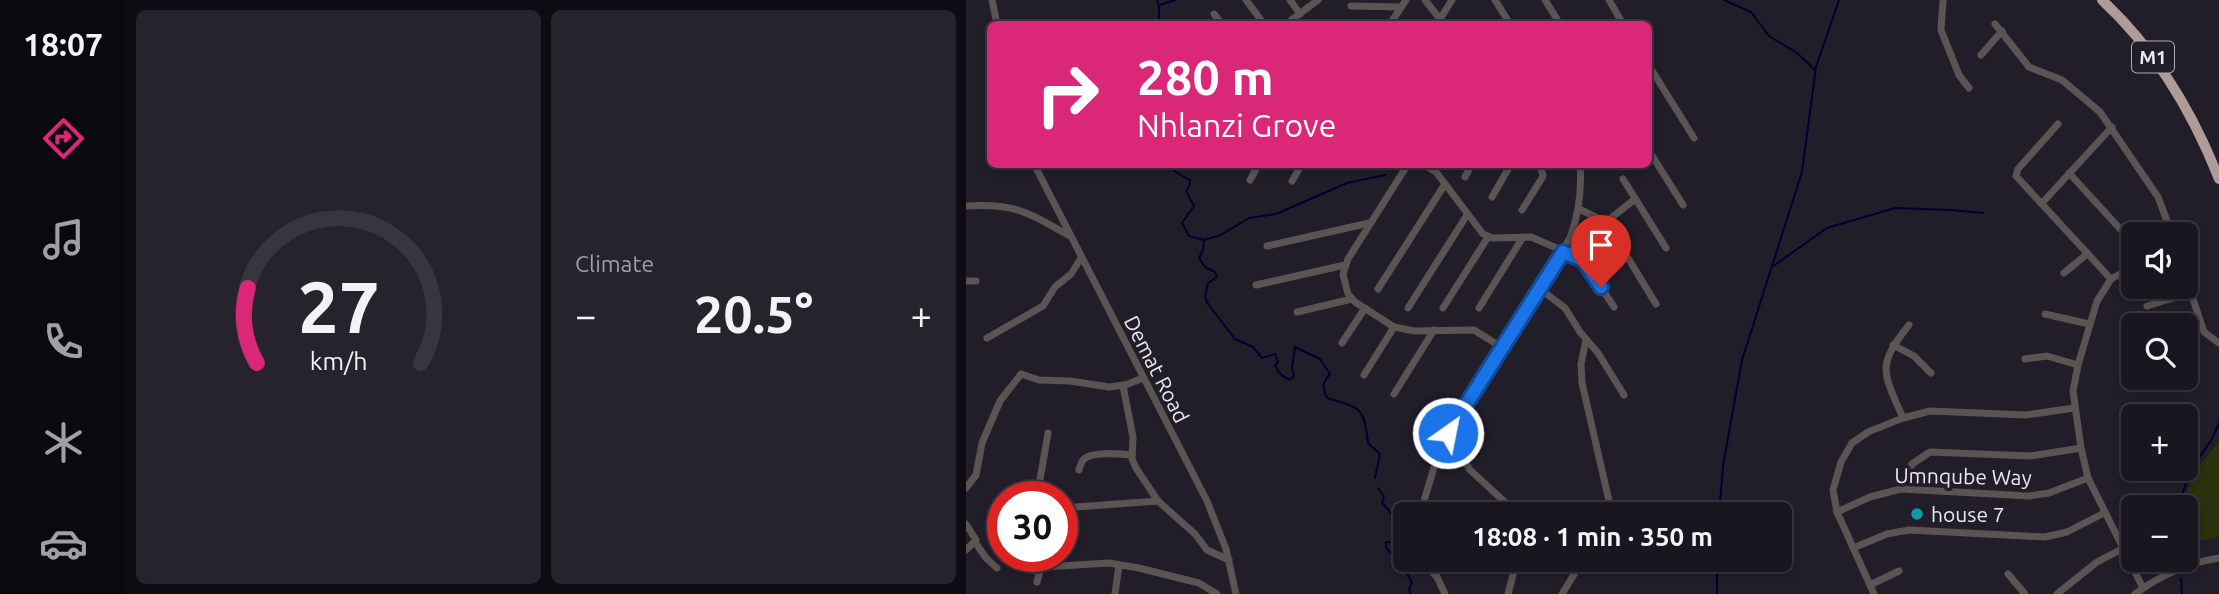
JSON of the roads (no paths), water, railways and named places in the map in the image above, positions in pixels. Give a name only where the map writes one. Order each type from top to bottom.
[{"type":"highway","name":"M1","points":[[2102,0],[2131,30],[2175,89],[2219,179]]},
{"type":"street","points":[[992,0],[996,21]]},
{"type":"street","points":[[1246,0],[1262,21]]},
{"type":"street","points":[[1290,0],[1300,14]]},
{"type":"street","points":[[1290,21],[1318,0]]},
{"type":"street","points":[[1392,21],[1406,0]]},
{"type":"street","points":[[1425,0],[1440,21]]},
{"type":"street","points":[[1442,21],[1452,0]]},
{"type":"street","points":[[1494,0],[1508,21]]},
{"type":"street","points":[[1545,0],[1558,21]]},
{"type":"street","points":[[1609,0],[1621,21]]},
{"type":"street","points":[[1943,0],[1941,30],[1959,75],[1969,88]]},
{"type":"street","points":[[1351,6],[1401,8]]},
{"type":"street","points":[[1214,14],[1220,21]]},
{"type":"street","points":[[1995,24],[2024,62],[2070,86],[2100,112],[2158,197],[2167,222]]},
{"type":"street","points":[[1981,55],[2002,31]]},
{"type":"street","points":[[1652,71],[1693,138]]},
{"type":"street","points":[[2058,124],[2018,169],[2017,176],[2111,279]]},
{"type":"street","points":[[2043,202],[2112,127]]},
{"type":"street","points":[[1652,155],[1683,205]]},
{"type":"street","name":"Demat Road","points":[[1036,168],[1208,500],[1236,594]]},
{"type":"street","points":[[1250,180],[1257,168]]},
{"type":"street","points":[[1292,181],[1300,168]]},
{"type":"street","points":[[1405,168],[1345,265],[1345,288],[1352,299],[1394,327],[1414,331],[1474,330],[1503,348]]},
{"type":"street","points":[[1431,168],[1479,230],[1488,237],[1539,240],[1585,263],[1614,307]]},
{"type":"street","points":[[1465,177],[1470,168]]},
{"type":"street","points":[[1492,197],[1509,168]]},
{"type":"street","points":[[1522,210],[1542,178],[1541,168]]},
{"type":"street","points":[[1424,502],[1439,451],[1448,433],[1563,252],[1579,209],[1580,168]]},
{"type":"street","points":[[2069,173],[2121,230]]},
{"type":"street","points":[[1623,179],[1666,248]]},
{"type":"street","points":[[1378,289],[1445,184]]},
{"type":"street","points":[[1606,222],[1635,199]]},
{"type":"street","points":[[966,206],[1011,207],[1069,235]]},
{"type":"street","points":[[1579,209],[1606,222],[1656,304]]},
{"type":"street","points":[[1408,308],[1467,215]]},
{"type":"street","points":[[1267,246],[1369,223]]},
{"type":"street","points":[[1443,308],[1488,237]]},
{"type":"street","points":[[1479,308],[1522,237]]},
{"type":"street","points":[[2064,273],[2087,254]]},
{"type":"street","points":[[987,338],[1043,306],[1055,287],[1071,274],[1081,258]]},
{"type":"street","points":[[1256,285],[1345,265]]},
{"type":"street","points":[[2121,274],[2111,279],[2097,301],[2073,391],[2088,478],[2121,547]]},
{"type":"street","points":[[966,281],[976,281]]},
{"type":"street","points":[[1540,289],[1565,308],[1624,395]]},
{"type":"street","points":[[1297,312],[1352,299]]},
{"type":"street","points":[[2147,306],[2170,299]]},
{"type":"street","points":[[2192,299],[2204,332],[2219,343]]},
{"type":"street","points":[[1342,343],[1365,308]]},
{"type":"street","points":[[2045,314],[2089,324]]},
{"type":"street","points":[[1903,418],[1886,377],[1886,360],[1893,345],[1909,325]]},
{"type":"street","points":[[1364,375],[1394,327]]},
{"type":"street","points":[[1394,394],[1434,330]]},
{"type":"street","points":[[1586,340],[1581,364],[1581,383],[1609,502]]},
{"type":"street","points":[[1893,345],[1914,356],[1931,373]]},
{"type":"street","points":[[2025,359],[2047,356],[2078,365]]},
{"type":"street","points":[[966,488],[976,475],[982,443],[1000,401],[1021,374],[1039,380],[1109,387],[1143,378]]},
{"type":"street","points":[[1124,385],[1136,468],[1158,501],[1195,534],[1208,550],[1228,560]]},
{"type":"street","points":[[1874,594],[1833,498],[1835,482],[1846,451],[1860,437],[1903,418],[1930,411],[2026,415],[2074,408]]},
{"type":"street","points":[[1040,481],[1048,433]]},
{"type":"street","points":[[1448,433],[1470,470],[1503,502]]},
{"type":"street","points":[[1901,489],[1912,464],[1930,452],[2030,456],[2081,448]]},
{"type":"street","points":[[1079,470],[1084,459],[1091,456],[1114,453],[1132,455]]},
{"type":"street","name":"Umnqube Way","points":[[1837,512],[1877,495],[1901,489],[2029,496],[2049,494],[2088,478]]},
{"type":"street","points":[[1078,507],[1158,501]]},
{"type":"street","points":[[1853,548],[1887,534],[1909,530],[2053,536],[2104,513]]},
{"type":"street","points":[[966,524],[987,559]]},
{"type":"street","points":[[966,550],[975,542]]},
{"type":"street","points":[[2057,594],[2097,562],[2121,550]]},
{"type":"street","points":[[2135,594],[2180,569],[2219,558]]},
{"type":"street","points":[[1037,582],[1044,567],[1109,563],[1182,577],[1217,594]]},
{"type":"street","points":[[1115,594],[1119,565]]},
{"type":"street","points":[[1870,585],[1899,571]]},
{"type":"street","points":[[1432,572],[1445,594]]},
{"type":"street","points":[[1508,594],[1514,572]]},
{"type":"street","points":[[1562,594],[1576,572]]},
{"type":"street","points":[[2134,572],[2143,588]]},
{"type":"street","points":[[2008,574],[2025,594]]},
{"type":"waterway","points":[[1157,0],[1159,21]]},
{"type":"waterway","points":[[1160,5],[1175,0]]},
{"type":"waterway","points":[[1724,0],[1751,12],[1769,36],[1797,53],[1815,70]]},
{"type":"waterway","points":[[1720,502],[1723,466],[1742,360],[1802,172],[1816,67],[1839,0]]},
{"type":"waterway","points":[[1174,168],[1174,171],[1190,180],[1186,191],[1194,206],[1182,223],[1189,236],[1204,240],[1199,258],[1217,277],[1208,283],[1205,297],[1208,304],[1235,339],[1253,347],[1262,358],[1275,354],[1278,362],[1276,368],[1287,379],[1290,380],[1294,376],[1292,368],[1295,347],[1320,359],[1330,374],[1324,385],[1327,398],[1347,404],[1362,415],[1368,443],[1380,454],[1375,478]]},
{"type":"waterway","points":[[1204,240],[1221,235],[1249,218],[1276,214],[1347,183],[1385,175]]},
{"type":"waterway","points":[[1772,267],[1827,228],[1895,208],[1983,213]]},
{"type":"waterway","points":[[2182,495],[2192,468],[2212,439],[2219,423]]},
{"type":"waterway","points":[[1378,488],[1384,496],[1382,502],[1392,515],[1399,536],[1393,542],[1386,542],[1386,548],[1410,578],[1411,594]]},
{"type":"waterway","points":[[1717,572],[1717,594]]},
{"type":"waterway","points":[[2181,578],[2182,594]]},
{"type":"place","name":"house 7","points":[[1917,514]]}]
